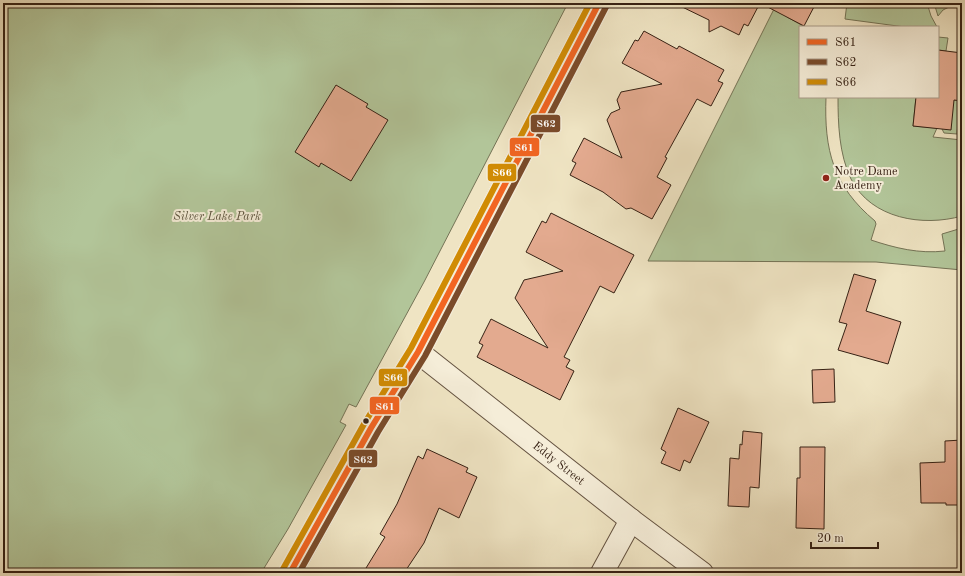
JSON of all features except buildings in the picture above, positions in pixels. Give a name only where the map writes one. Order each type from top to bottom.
[{"type":"main road","points":[[290,573],[370,428],[418,352],[599,3]]},
{"type":"main road","name":"Eddy Street","points":[[418,352],[631,520],[702,573]]},
{"type":"main road","points":[[602,573],[631,520]]},
{"type":"green space","name":"Silver Lake Park","points":[[3,3],[568,3],[424,282],[356,407],[349,404],[340,422],[346,425],[288,529],[261,573],[3,573]]},
{"type":"green space","points":[[777,3],[794,3],[787,17],[803,26],[799,26],[799,98],[826,98],[827,134],[834,166],[849,194],[875,221],[876,224],[871,240],[907,250],[926,252],[945,251],[942,234],[962,228],[962,270],[876,262],[648,261]]},
{"type":"green space","points":[[847,3],[927,3],[931,16],[936,26],[898,26],[845,19]]},
{"type":"green space","points":[[934,3],[951,3],[949,7],[943,10],[938,16]]},
{"type":"green space","points":[[939,37],[948,38],[946,51],[939,50]]},
{"type":"green space","points":[[838,98],[916,98],[913,126],[937,128],[933,137],[962,140],[962,216],[947,219],[915,220],[899,217],[871,203],[860,193],[851,179],[844,159],[839,128]]},
{"type":"green space","points":[[954,100],[960,101],[957,134],[944,133],[942,129]]},
{"type":"transit line","name":"S66","points":[[283,569],[364,424],[411,348],[590,3]]},
{"type":"transit line","name":"S61","points":[[290,573],[371,428],[418,352],[599,3]]},
{"type":"transit line","name":"S62","points":[[299,573],[378,432],[425,356],[606,7]]},
{"type":"place","name":"Notre Dame Academy","points":[[826,178]]}]
